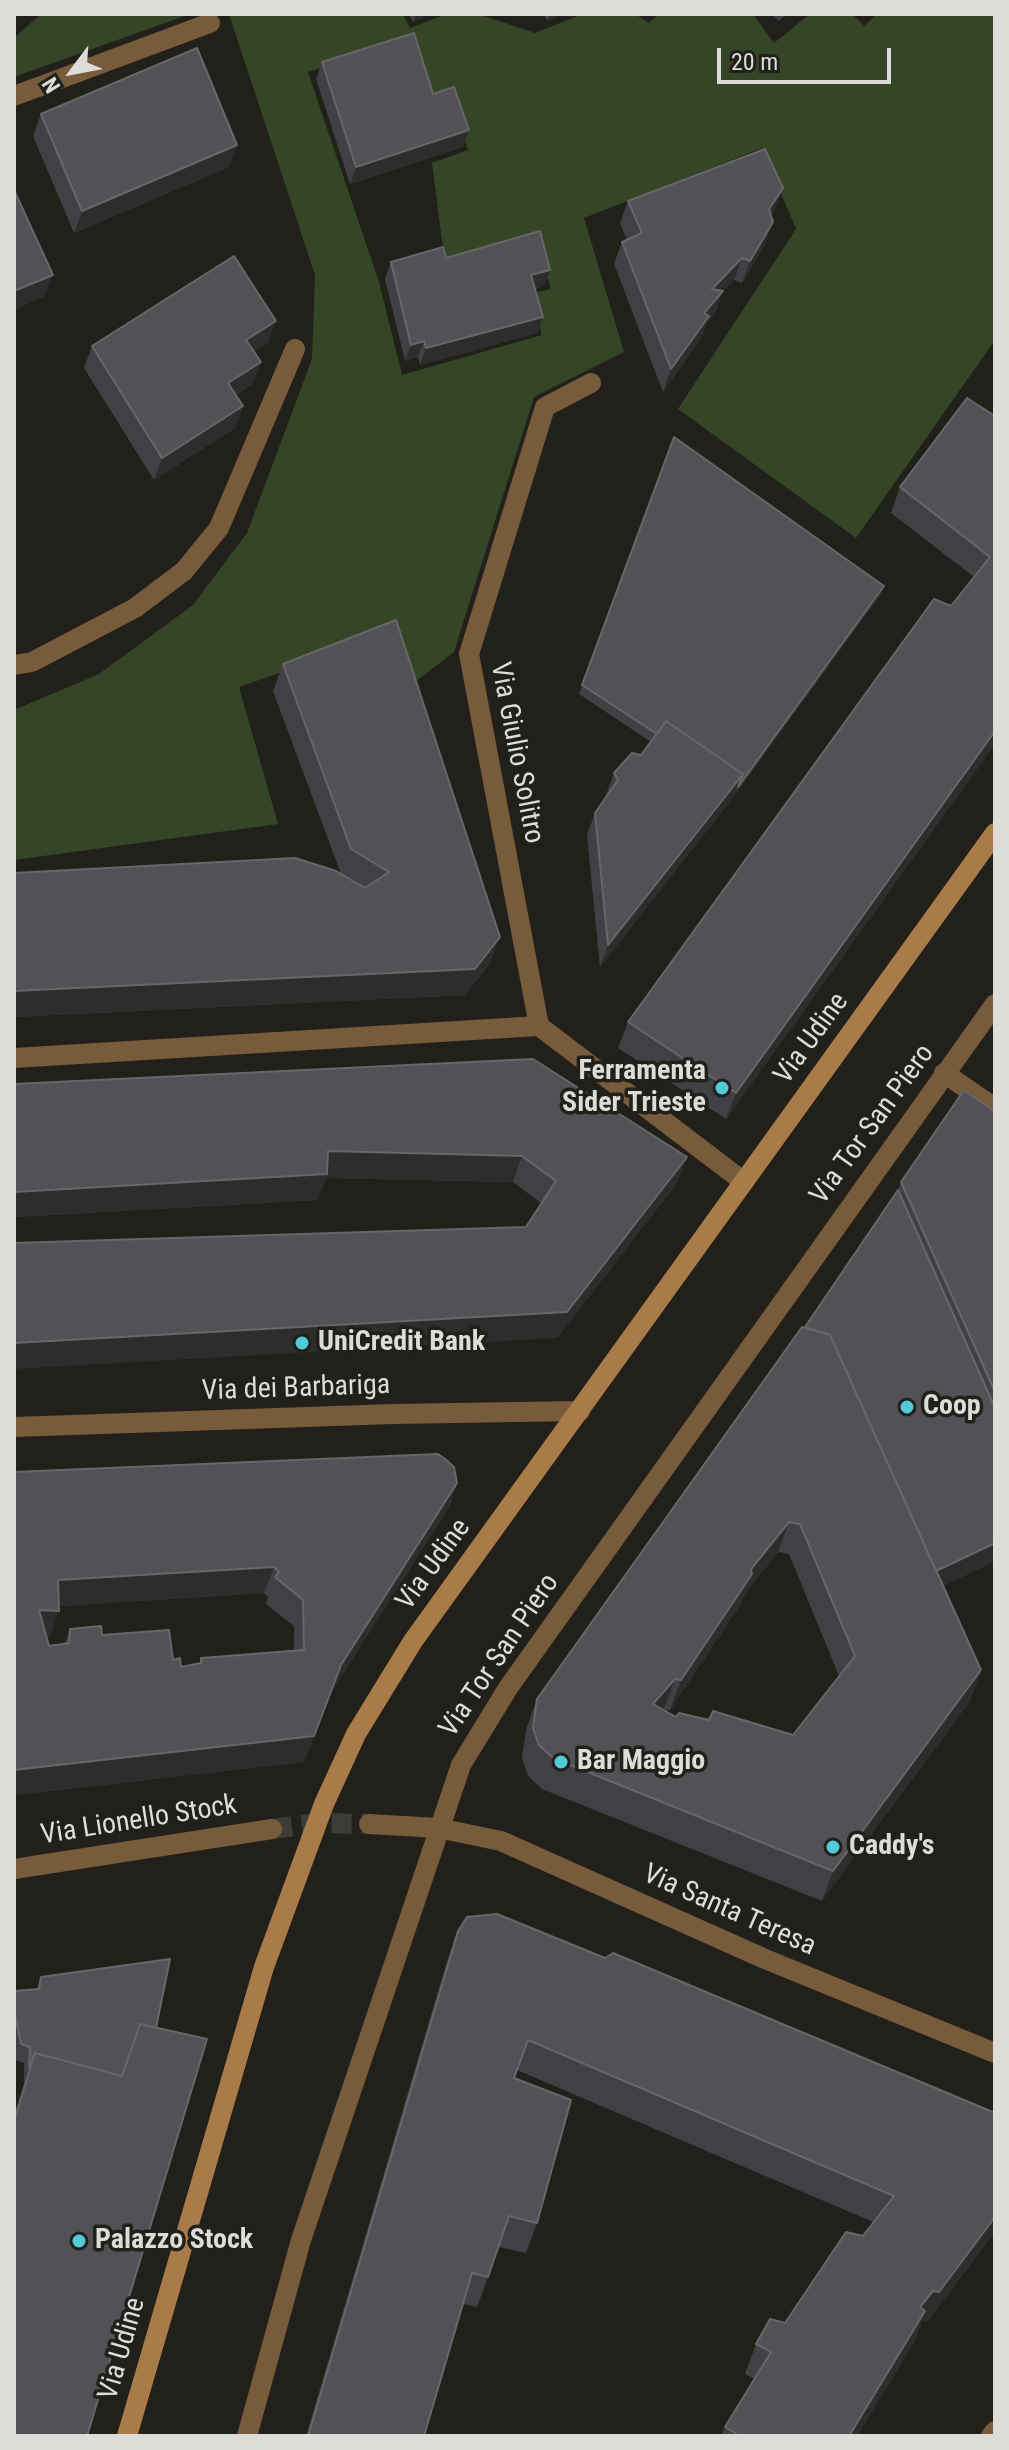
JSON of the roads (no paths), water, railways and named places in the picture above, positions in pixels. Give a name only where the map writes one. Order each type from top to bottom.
[{"type":"main road","name":"Via Udine","points":[[127,2436],[264,1967],[324,1804],[356,1734],[413,1641],[995,833]]},
{"type":"street","points":[[14,96],[210,23]]},
{"type":"street","points":[[14,665],[32,662],[135,608],[184,571],[219,528],[295,349]]},
{"type":"street","name":"Via Giulio Solitro","points":[[539,1026],[469,654],[545,407],[591,383]]},
{"type":"street","name":"Via Tor San Piero","points":[[247,2436],[301,2240],[461,1765],[508,1688],[995,1004]]},
{"type":"street","points":[[14,1058],[539,1026],[744,1182]]},
{"type":"street","points":[[944,1073],[995,1108]]},
{"type":"street","name":"Via dei Barbariga","points":[[14,1427],[580,1411]]},
{"type":"street","points":[[369,1824],[438,1828]]},
{"type":"street","name":"Via Santa Teresa","points":[[438,1828],[501,1841],[765,1959],[995,2053]]},
{"type":"street","name":"Via Lionello Stock","points":[[14,1869],[272,1829]]},
{"type":"street","points":[[991,2436],[995,2431]]},
{"type":"tunnel","points":[[272,1829],[319,1823],[369,1824]]},
{"type":"place","name":"Ferramenta Sider Trieste","points":[[722,1088]]},
{"type":"place","name":"UniCredit Bank","points":[[302,1343]]},
{"type":"place","name":"Coop","points":[[907,1407]]},
{"type":"place","name":"Bar Maggio","points":[[561,1762]]},
{"type":"place","name":"Caddy's","points":[[833,1847]]},
{"type":"place","name":"Palazzo Stock","points":[[79,2241]]}]
